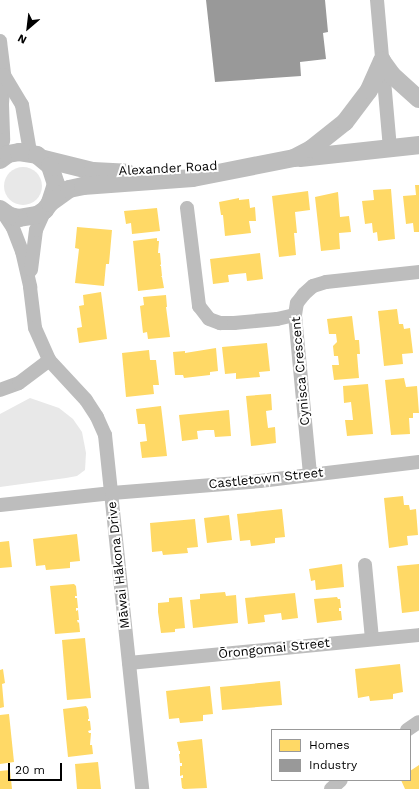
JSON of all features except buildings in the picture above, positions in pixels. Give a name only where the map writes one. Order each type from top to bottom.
[{"type":"street","points":[[377,0],[390,148]]},
{"type":"street","points":[[0,41],[4,75],[2,105],[3,140],[0,156]]},
{"type":"street","points":[[382,61],[392,75],[419,99]]},
{"type":"street","points":[[294,158],[311,149],[344,122],[369,90],[382,61]]},
{"type":"street","points":[[4,75],[22,105],[37,156],[50,166],[56,184],[54,194],[48,206]]},
{"type":"street","name":"Alexander Road","points":[[0,160],[8,154],[19,152],[93,171],[125,173],[192,169],[419,145]]},
{"type":"street","name":"Alexander Road","points":[[1,210],[10,216],[28,218],[48,206],[66,191],[83,186],[132,184],[193,178],[294,158]]},
{"type":"street","name":"Māwai Hākona Drive","points":[[30,287],[33,244],[36,230],[48,206]]},
{"type":"street","points":[[187,208],[199,306],[209,320],[220,323],[234,323],[277,319],[295,315]]},
{"type":"street","name":"Māwai Hākona Drive","points":[[1,210],[18,240],[30,287],[35,328],[48,360],[86,400],[106,435],[142,789]]},
{"type":"street","name":"Cynisca Crescent","points":[[310,474],[295,315],[297,303],[313,286],[333,281],[419,272]]},
{"type":"street","points":[[0,390],[19,383],[48,360]]},
{"type":"street","name":"Castletown Street","points":[[0,506],[112,493],[260,481],[419,462]]},
{"type":"street","points":[[365,566],[372,640]]},
{"type":"street","name":"Ōrongomai Street","points":[[129,663],[419,635]]},
{"type":"street","points":[[408,729],[419,722]]},
{"type":"street","points":[[331,789],[340,781]]},
{"type":"shaded area","points":[[23,167],[36,173],[42,186],[36,199],[23,205],[10,199],[4,186],[10,173]]},
{"type":"shaded area","points":[[30,398],[59,408],[73,419],[82,432],[86,453],[85,470],[77,476],[0,487],[0,414]]}]
